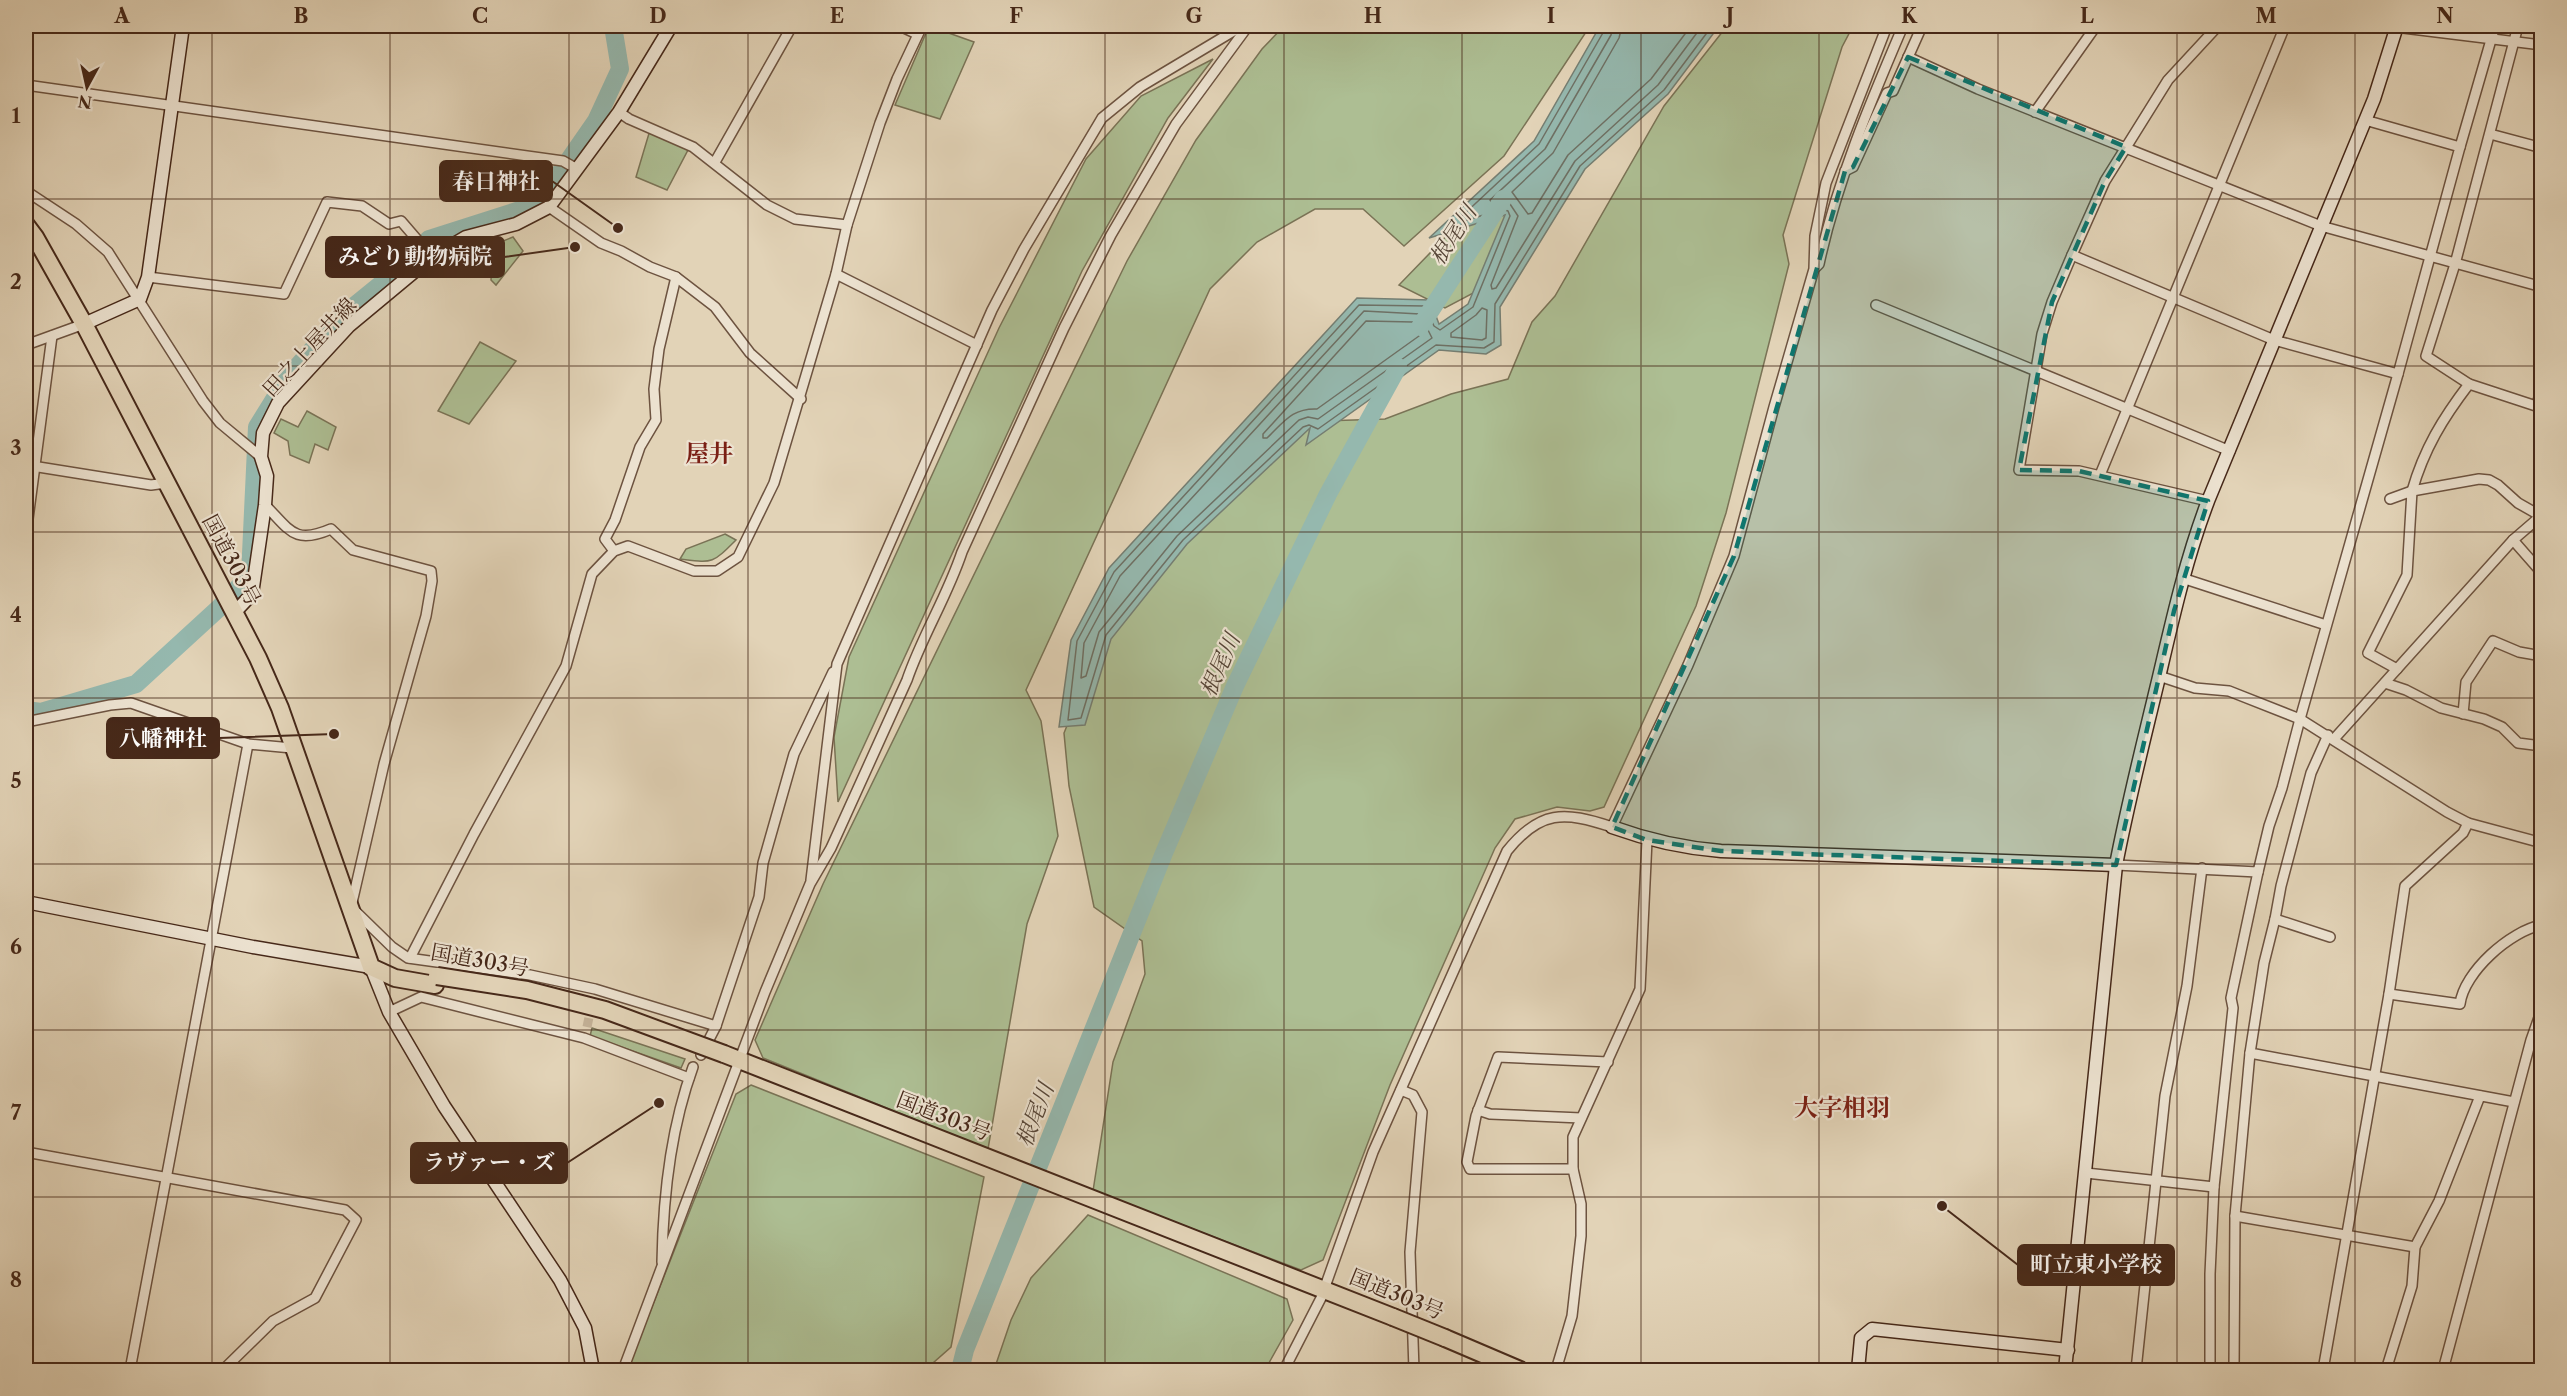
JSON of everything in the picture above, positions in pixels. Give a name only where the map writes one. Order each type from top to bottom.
[{"type":"highway","name":"国道303号","points":[[26,225],[84,324],[235,612],[280,708],[292,748],[371,967],[394,968],[436,981],[527,990],[605,1010],[1322,1293],[1504,1371]]},
{"type":"highway","name":"国道303号","points":[[1391,1322],[1520,1371]]},
{"type":"street","points":[[26,345],[84,324],[140,299],[148,277],[183,26]]},
{"type":"street","name":"田之上屋井線","points":[[235,612],[252,594],[267,476],[261,457],[263,433],[278,403],[349,326],[427,250],[516,224],[549,207],[619,112],[671,26]]},
{"type":"street","points":[[715,162],[792,26]]},
{"type":"street","points":[[410,958],[474,834],[566,666],[592,574],[614,551],[628,546],[694,571],[717,571],[738,557],[774,483],[801,399],[836,274],[847,225],[880,123],[919,30],[900,26]]},
{"type":"street","points":[[701,1055],[716,1026],[759,897],[763,862],[794,754],[837,664],[977,345],[1024,249],[1102,118],[1140,87],[1242,26]]},
{"type":"street","points":[[623,1371],[738,1064],[810,884],[831,848],[907,680],[915,656],[952,582],[962,552],[1064,328],[1111,236],[1176,124],[1248,26]]},
{"type":"street","points":[[1612,827],[1688,665],[1734,556],[1768,427],[1814,269],[1815,236],[1826,183],[1887,26]]},
{"type":"street","points":[[1814,269],[1819,264],[1827,229],[1866,112],[1903,26]]},
{"type":"street","points":[[1845,171],[1853,167],[1887,93],[1893,91],[1922,26]]},
{"type":"street","points":[[2035,112],[2097,26]]},
{"type":"street","points":[[2208,501],[2079,471],[2019,470],[2042,334],[2052,302],[2105,181],[2168,80],[2218,26]]},
{"type":"street","points":[[2100,475],[2171,296],[2285,26]]},
{"type":"street","points":[[2387,26],[2541,45]]},
{"type":"street","points":[[2066,1371],[2116,865],[2182,578],[2208,501],[2365,120],[2397,26]]},
{"type":"street","points":[[2210,1371],[2210,1274],[2214,1187],[2233,1008],[2231,998],[2258,872],[2495,26]]},
{"type":"street","points":[[2518,26],[2455,264],[2426,356],[2469,384],[2536,406],[2541,390]]},
{"type":"street","points":[[1908,57],[1978,89],[2321,226],[2541,287]]},
{"type":"street","points":[[26,85],[563,161],[577,169]]},
{"type":"street","points":[[619,112],[629,119],[693,147],[767,205],[795,219],[847,225]]},
{"type":"street","points":[[2365,120],[2460,147]]},
{"type":"street","points":[[2490,134],[2541,148]]},
{"type":"street","points":[[26,191],[76,224],[108,252],[203,401],[220,423],[261,457]]},
{"type":"street","points":[[148,277],[284,294],[327,201],[362,206],[389,224],[401,221],[427,250]]},
{"type":"street","points":[[549,207],[601,243],[621,250],[650,267],[676,277],[716,307],[750,353],[801,399]]},
{"type":"street","points":[[2072,255],[2274,340],[2398,374]]},
{"type":"street","points":[[836,274],[977,345]]},
{"type":"street","points":[[614,551],[605,539],[615,520],[640,447],[656,420],[654,389],[659,349],[676,277]]},
{"type":"street","points":[[1876,305],[2230,450]]},
{"type":"street","points":[[26,534],[30,466],[52,336]]},
{"type":"street","points":[[2397,669],[2368,653],[2407,575],[2412,490],[2418,471],[2442,420],[2469,384]]},
{"type":"street","points":[[30,466],[152,485],[166,483]]},
{"type":"street","points":[[2234,1371],[2235,1216],[2250,1053],[2264,963],[2281,886],[2311,773],[2331,737],[2385,683],[2514,540],[2541,515],[2518,503],[2489,480],[2479,479],[2412,490],[2390,499]]},
{"type":"street","points":[[265,505],[296,536],[304,537],[332,529],[353,550],[431,571],[432,581],[426,616],[384,764],[351,907],[392,947],[410,958],[530,975],[716,1026]]},
{"type":"street","points":[[2514,540],[2541,573]]},
{"type":"street","points":[[2182,578],[2326,625]]},
{"type":"street","points":[[2463,714],[2466,682],[2493,641],[2519,652],[2541,656]]},
{"type":"street","points":[[810,884],[837,664]]},
{"type":"street","points":[[2159,676],[2195,688],[2229,691],[2300,719],[2413,792],[2468,823],[2541,843]]},
{"type":"street","points":[[2385,683],[2406,690],[2441,708],[2502,727],[2518,743],[2541,746]]},
{"type":"street","points":[[26,723],[130,702],[248,744],[292,748]]},
{"type":"street","points":[[130,1371],[248,744]]},
{"type":"street","points":[[1284,1371],[1322,1293],[1373,1152],[1506,851],[1521,833],[1542,821],[1559,816],[1581,816],[1647,840],[1688,848],[1721,851],[2202,868],[2258,872]]},
{"type":"street","points":[[2323,1371],[2389,994],[2405,886],[2463,833],[2468,823]]},
{"type":"street","points":[[1556,1371],[1572,1316],[1581,1236],[1581,1204],[1574,1169],[1573,1137],[1640,989],[1647,840]]},
{"type":"street","points":[[2136,1371],[2165,1096],[2187,986],[2202,868]]},
{"type":"street","points":[[26,902],[371,967],[389,1012],[444,1106],[560,1280],[585,1328],[593,1371]]},
{"type":"street","points":[[2275,919],[2330,937]]},
{"type":"street","points":[[2389,994],[2460,1004],[2461,993],[2468,980],[2504,942],[2541,925]]},
{"type":"street","points":[[389,1012],[421,997],[584,1038],[689,1078]]},
{"type":"street","points":[[2443,1371],[2541,1009]]},
{"type":"street","points":[[584,1038],[587,1027]]},
{"type":"street","points":[[2250,1053],[2514,1102]]},
{"type":"street","points":[[1574,1169],[1470,1169],[1467,1162],[1478,1110],[1498,1057],[1608,1062]]},
{"type":"street","points":[[662,1267],[663,1223],[672,1148],[693,1068]]},
{"type":"street","points":[[1401,1090],[1413,1095],[1422,1112],[1410,1252],[1414,1371]]},
{"type":"street","points":[[2386,1371],[2412,1286],[2415,1247],[2439,1201],[2480,1096]]},
{"type":"street","points":[[1478,1110],[1490,1114],[1581,1118]]},
{"type":"street","points":[[26,1152],[345,1210],[356,1220],[315,1298],[273,1321],[223,1371]]},
{"type":"street","points":[[2086,1173],[2214,1187]]},
{"type":"street","points":[[2235,1216],[2415,1247]]},
{"type":"street","points":[[1858,1371],[1861,1338],[1872,1329],[2068,1350]]},
{"type":"highlighted area","points":[[1908,57],[2126,147],[2105,181],[2052,302],[2019,470],[2079,471],[2208,501],[2174,611],[2116,865],[1721,851],[1647,840],[1612,827],[1734,556],[1845,171],[1853,167]]},
{"type":"green space","points":[[929,26],[974,42],[940,119],[895,105]]},
{"type":"green space","points":[[1284,26],[1590,26],[1504,156],[1404,246],[1363,209],[1315,209],[1257,242],[1210,289],[1026,690],[1041,721],[1058,836],[1027,924],[988,1149],[763,1058],[755,1040],[823,884],[1127,261],[1196,140],[1262,49]]},
{"type":"green space","points":[[1727,26],[1853,26],[1842,47],[1783,235],[1789,264],[1726,513],[1696,606],[1604,807],[1590,811],[1557,807],[1515,819],[1495,848],[1390,1085],[1323,1260],[1301,1270],[1093,1191],[1113,1062],[1145,974],[1142,941],[1094,907],[1069,786],[1064,733],[1112,615],[1291,422],[1385,419],[1451,394],[1508,379],[1532,322],[1555,296],[1664,106]]},
{"type":"green space","points":[[1213,59],[1168,118],[1082,271],[838,802],[834,737],[849,657],[999,328],[1086,159],[1141,96]]},
{"type":"green space","points":[[650,130],[689,148],[667,190],[636,177]]},
{"type":"green space","points":[[1583,138],[1515,271],[1445,308],[1399,285],[1492,189]]},
{"type":"green space","points":[[513,237],[523,251],[496,285],[491,280],[492,264],[488,247]]},
{"type":"green space","points":[[480,342],[516,361],[469,424],[438,411]]},
{"type":"green space","points":[[307,411],[336,427],[328,450],[315,444],[309,463],[290,455],[288,441],[274,433],[281,419],[298,427]]},
{"type":"green space","points":[[725,534],[736,540],[716,558],[706,561],[680,559],[686,549]]},
{"type":"green space","points":[[592,1028],[685,1059],[681,1068],[590,1036]]},
{"type":"green space","points":[[751,1085],[984,1177],[951,1347],[925,1370],[627,1370],[736,1094]]},
{"type":"green space","points":[[1088,1215],[1287,1299],[1293,1320],[1265,1370],[994,1370],[1011,1320],[1031,1278]]},
{"type":"water","points":[[1600,26],[1719,26],[1668,94],[1585,169],[1500,307],[1501,345],[1486,354],[1439,350],[1306,445],[1310,428],[1187,544],[1111,639],[1085,725],[1059,727],[1071,640],[1109,568],[1357,298],[1430,300],[1439,324],[1468,304],[1505,215],[1429,238],[1534,141]]},
{"type":"waterway","points":[[26,710],[41,712],[136,684],[219,608],[250,575],[257,427],[288,377],[343,315],[391,276],[429,239],[526,208],[553,183],[596,121],[620,69],[613,26]]},
{"type":"waterway","name":"根尾川","points":[[1420,327],[1503,199]]},
{"type":"waterway","name":"根尾川","points":[[960,1370],[965,1350],[1164,853],[1235,686],[1328,494],[1398,367]]},
{"type":"tunnel","points":[[587,1027],[593,998]]},
{"type":"place","name":"春日神社","points":[[618,228]]},
{"type":"place","name":"みどり動物病院","points":[[575,247]]},
{"type":"place","name":"八幡神社","points":[[334,734]]},
{"type":"place","name":"ラヴァー・ズ","points":[[659,1103]]},
{"type":"place","name":"町立東小学校","points":[[1942,1206]]},
{"type":"district","name":"屋井","points":[[709,453]]},
{"type":"district","name":"大字相羽","points":[[1842,1107]]}]
